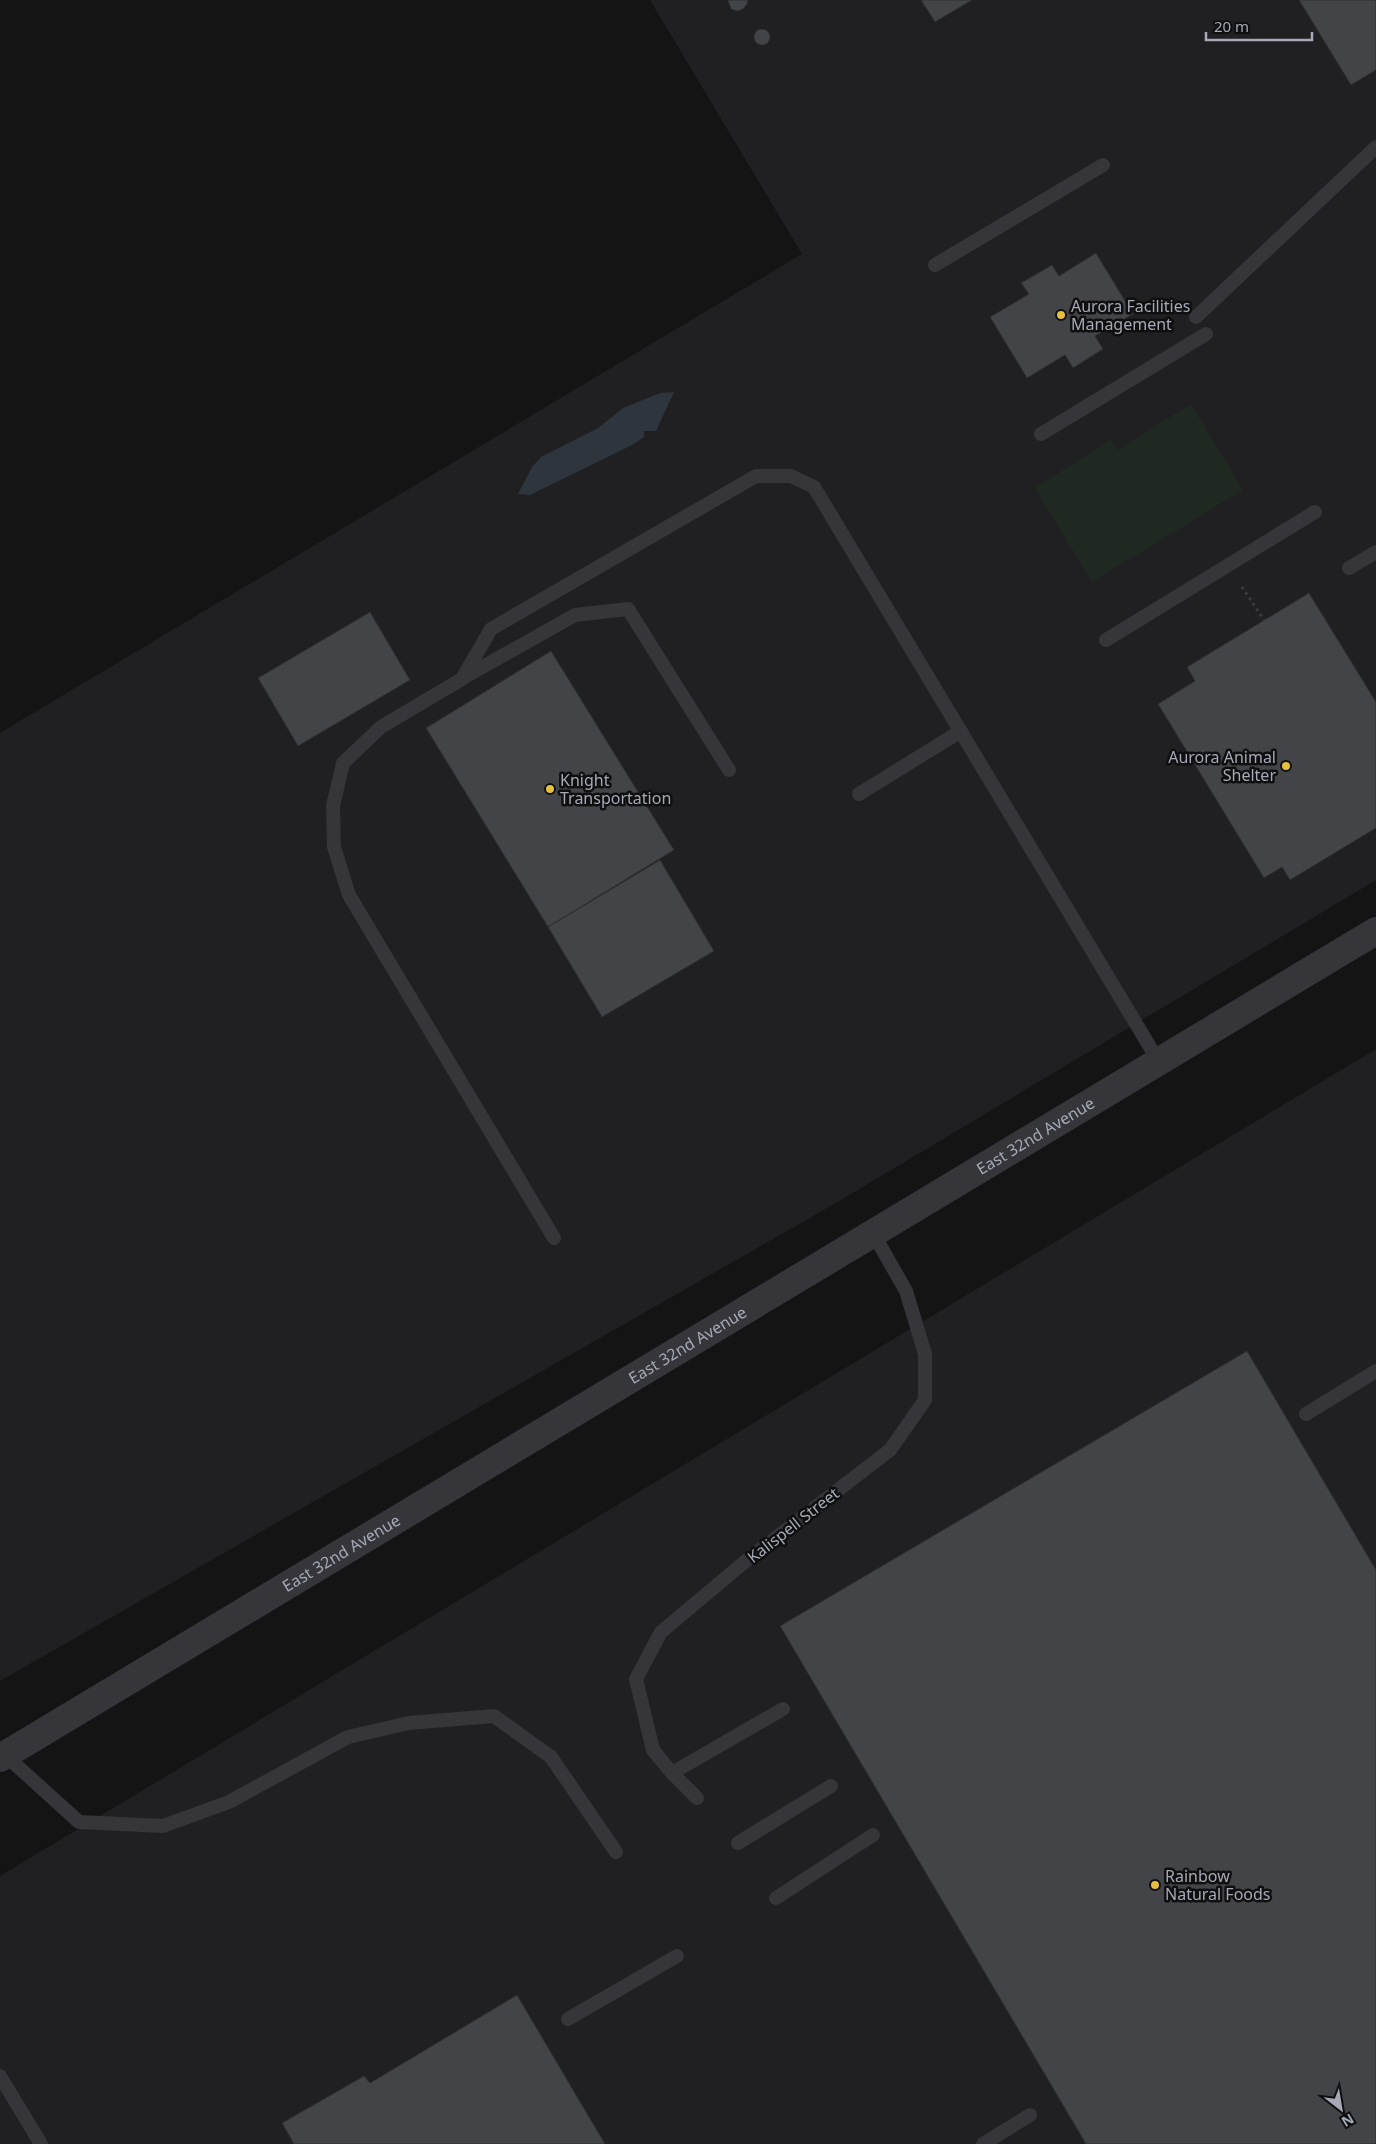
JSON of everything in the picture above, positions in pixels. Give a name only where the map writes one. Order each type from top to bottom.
[{"type":"street","name":"East 32nd Avenue","points":[[2,1756],[1376,932]]},
{"type":"lane","points":[[1196,318],[1376,147]]},
{"type":"lane","points":[[935,265],[1103,165]]},
{"type":"lane","points":[[1041,434],[1206,334]]},
{"type":"lane","points":[[462,678],[492,629],[756,476],[791,476],[814,487],[1159,1062]]},
{"type":"lane","points":[[1106,640],[1315,512]]},
{"type":"lane","points":[[1349,568],[1376,552]]},
{"type":"lane","points":[[554,1238],[349,894],[334,847],[333,806],[343,763],[381,727],[462,678],[575,616],[628,609],[729,770]]},
{"type":"lane","points":[[859,794],[961,731]]},
{"type":"lane","name":"Kalispell Street","points":[[697,1798],[672,1773],[653,1750],[636,1679],[661,1632],[747,1560],[890,1450],[925,1400],[925,1354],[909,1300],[906,1291],[873,1233]]},
{"type":"lane","points":[[1306,1414],[1376,1371]]},
{"type":"lane","points":[[672,1773],[783,1709]]},
{"type":"lane","points":[[2,1756],[78,1822],[163,1826],[229,1802],[348,1737],[409,1722],[494,1716],[551,1757],[616,1852]]},
{"type":"lane","points":[[738,1843],[831,1786]]},
{"type":"lane","points":[[776,1898],[873,1835]]},
{"type":"lane","points":[[568,2019],[677,1956]]},
{"type":"lane","points":[[0,2076],[41,2144]]},
{"type":"lane","points":[[983,2144],[1030,2115]]},
{"type":"path","points":[[1228,565],[1264,620]]},
{"type":"shaded area","points":[[650,0],[1376,0],[1376,880],[836,1203],[0,1681],[0,733],[802,254]]},
{"type":"shaded area","points":[[674,392],[656,431],[644,431],[644,437],[632,445],[530,495],[518,494],[532,467],[541,457],[598,428],[623,408],[660,393]]},
{"type":"shaded area","points":[[1191,404],[1243,490],[1092,582],[1035,488],[1110,440],[1117,450]]},
{"type":"shaded area","points":[[1376,1049],[1376,2144],[0,2144],[0,1876]]},
{"type":"building","points":[[728,0],[748,0],[743,9],[737,11],[731,9]]},
{"type":"building","points":[[921,0],[972,0],[935,22]]},
{"type":"building","points":[[1299,0],[1376,0],[1376,70],[1351,85]]},
{"type":"building","points":[[762,29],[768,31],[770,37],[768,43],[762,45],[756,43],[754,37],[756,31]]},
{"type":"building","name":"Aurora Facilities Management","points":[[1096,253],[1133,314],[1095,336],[1103,349],[1073,368],[1065,355],[1027,378],[990,317],[1029,294],[1021,283],[1052,265],[1059,276]]},
{"type":"building","name":"Aurora Animal Shelter","points":[[1309,593],[1376,702],[1376,828],[1290,880],[1282,867],[1264,878],[1158,704],[1195,681],[1187,667]]},
{"type":"building","points":[[370,612],[410,680],[298,746],[258,678]]},
{"type":"building","name":"Knight Transportation","points":[[551,651],[674,850],[548,927],[426,728]]},
{"type":"building","points":[[660,860],[714,951],[602,1017],[548,927]]},
{"type":"building","name":"Rainbow Natural Foods","points":[[1247,1351],[1376,1570],[1376,2144],[1086,2144],[780,1626]]},
{"type":"building","points":[[517,1995],[605,2144],[294,2144],[282,2123],[364,2076],[370,2083]]},
{"type":"place","name":"Aurora Facilities Management","points":[[1061,315]]},
{"type":"place","name":"Aurora Animal Shelter","points":[[1286,766]]},
{"type":"place","name":"Knight Transportation","points":[[550,789]]},
{"type":"place","name":"Rainbow Natural Foods","points":[[1155,1885]]}]
